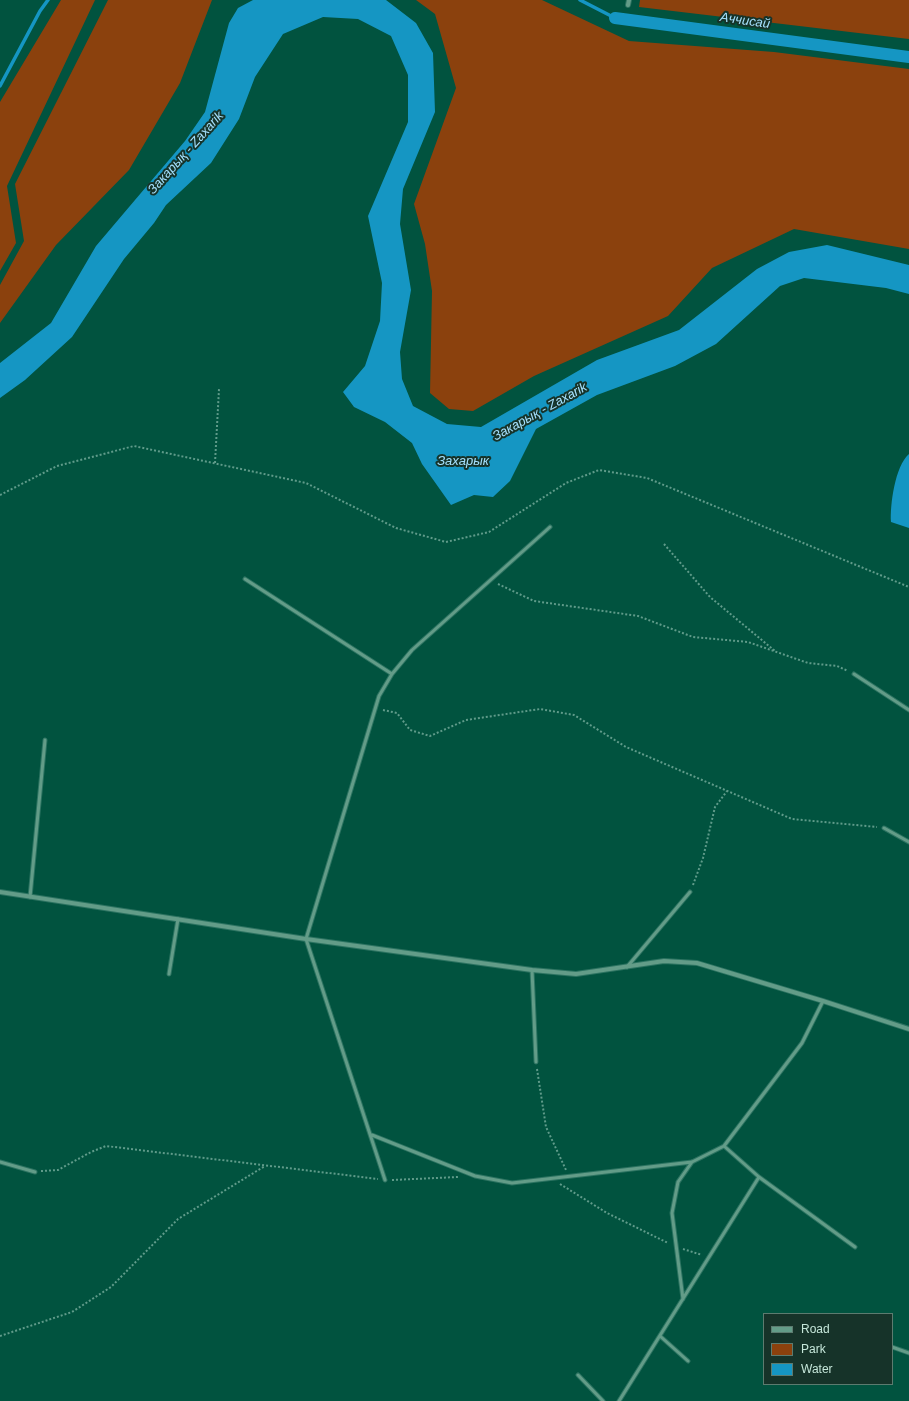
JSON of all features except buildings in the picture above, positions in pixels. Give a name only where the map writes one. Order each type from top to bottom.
[{"type":"street","points":[[0,892],[306,939],[532,970],[576,974],[664,961],[697,963],[909,1029]]},
{"type":"lane","points":[[386,1180],[306,939],[375,708],[379,696],[392,674],[412,650],[550,527]]},
{"type":"lane","points":[[245,579],[392,674]]},
{"type":"lane","points":[[854,674],[909,710]]},
{"type":"lane","points":[[30,897],[45,740]]},
{"type":"lane","points":[[884,828],[909,842]]},
{"type":"lane","points":[[627,967],[690,892]]},
{"type":"lane","points":[[169,974],[178,919]]},
{"type":"lane","points":[[532,970],[536,1062]]},
{"type":"lane","points":[[372,1135],[475,1176],[512,1183],[692,1162],[724,1146],[802,1043],[823,1001]]},
{"type":"lane","points":[[724,1146],[759,1176],[855,1247]]},
{"type":"lane","points":[[0,1162],[34,1172]]},
{"type":"lane","points":[[683,1298],[672,1213],[678,1182],[692,1162]]},
{"type":"lane","points":[[619,1401],[759,1176]]},
{"type":"lane","points":[[660,1336],[688,1361]]},
{"type":"lane","points":[[893,1347],[909,1353]]},
{"type":"lane","points":[[578,1375],[603,1401]]},
{"type":"path","points":[[215,463],[219,389]]},
{"type":"path","points":[[0,495],[57,466],[134,446],[306,483],[396,528],[446,542],[489,532],[566,483],[598,470],[647,478],[909,587]]},
{"type":"path","points":[[664,544],[710,597],[776,652]]},
{"type":"path","points":[[490,580],[534,601],[638,616],[694,637],[748,642],[808,664],[837,666],[854,674]]},
{"type":"path","points":[[375,708],[397,713],[410,730],[430,736],[466,720],[540,709],[574,715],[626,747],[792,819],[884,828]]},
{"type":"path","points":[[690,892],[703,858],[715,807],[727,791]]},
{"type":"path","points":[[536,1062],[546,1127],[570,1176]]},
{"type":"path","points":[[34,1172],[58,1170],[91,1152],[106,1146],[386,1180],[460,1177]]},
{"type":"path","points":[[0,1336],[72,1312],[85,1304],[110,1287],[178,1219],[266,1165]]},
{"type":"path","points":[[550,1178],[607,1213],[677,1247],[709,1257]]},
{"type":"green space","points":[[61,0],[95,0],[7,186],[16,243],[0,271],[0,102]]},
{"type":"green space","points":[[108,0],[212,0],[180,83],[129,170],[56,245],[0,323],[0,285],[24,241],[15,184]]},
{"type":"green space","points":[[416,0],[542,0],[629,41],[774,52],[909,69],[909,249],[794,229],[712,268],[668,316],[534,376],[473,411],[449,409],[430,393],[432,291],[425,244],[414,204],[456,88],[435,14]]},
{"type":"green space","points":[[640,0],[909,0],[909,39],[639,7]]},
{"type":"water","name":"Захарык","points":[[253,0],[386,0],[416,23],[433,53],[435,112],[403,189],[400,224],[411,290],[400,352],[402,379],[413,406],[447,424],[481,427],[597,360],[679,330],[757,269],[789,252],[827,245],[909,265],[909,294],[886,288],[804,278],[780,286],[716,344],[675,366],[597,395],[536,429],[510,481],[493,497],[474,495],[451,505],[422,464],[412,443],[385,422],[354,407],[343,392],[365,366],[380,321],[382,283],[368,216],[408,122],[408,75],[391,36],[358,19],[323,17],[283,34],[255,77],[239,119],[211,163],[166,205],[154,223],[124,259],[72,337],[25,380],[0,398],[0,363],[51,323],[96,246],[185,141],[205,112],[229,23],[238,8]]},
{"type":"water","points":[[909,454],[909,528],[891,522],[891,515],[894,486],[900,467]]},
{"type":"waterway","name":"Аччисай","points":[[0,86],[40,11],[48,0]]},
{"type":"waterway","name":"Аччисай","points":[[580,0],[615,18]]},
{"type":"waterway","name":"Аччисай","points":[[615,18],[909,57]]},
{"type":"water label","name":"Закарық - Zaxarik","points":[[186,153]]},
{"type":"water label","name":"Закарық - Zaxarik","points":[[540,412]]}]
